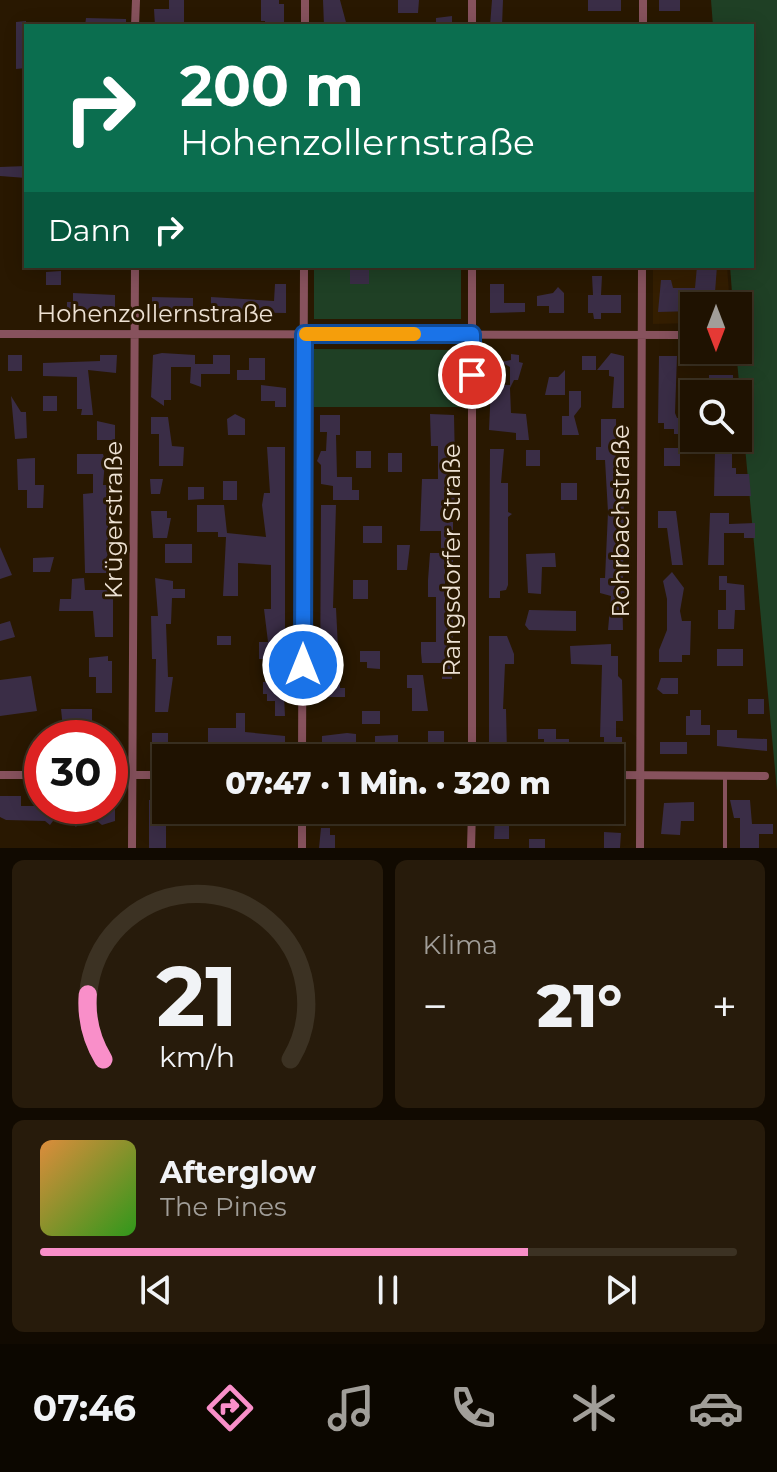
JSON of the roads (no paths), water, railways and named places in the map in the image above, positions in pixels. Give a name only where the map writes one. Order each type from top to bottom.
[{"type":"street","points":[[135,24],[136,0]]},
{"type":"street","points":[[305,0],[305,24]]},
{"type":"street","points":[[472,0],[472,24]]},
{"type":"street","points":[[643,0],[643,24]]},
{"type":"street","name":"Krügerstraße","points":[[132,848],[135,268]]},
{"type":"street","points":[[302,744],[304,268]]},
{"type":"street","name":"Rangsdorfer Straße","points":[[472,268],[472,744]]},
{"type":"street","name":"Rohrbachstraße","points":[[640,848],[642,268]]},
{"type":"street","name":"Hohenzollernstraße","points":[[0,334],[680,335]]},
{"type":"street","points":[[0,775],[24,775]]},
{"type":"street","points":[[128,775],[152,775]]},
{"type":"street","points":[[624,775],[765,776]]},
{"type":"street","points":[[302,824],[302,848]]},
{"type":"street","points":[[471,848],[472,824]]},
{"type":"lane","points":[[725,776],[725,848]]}]
